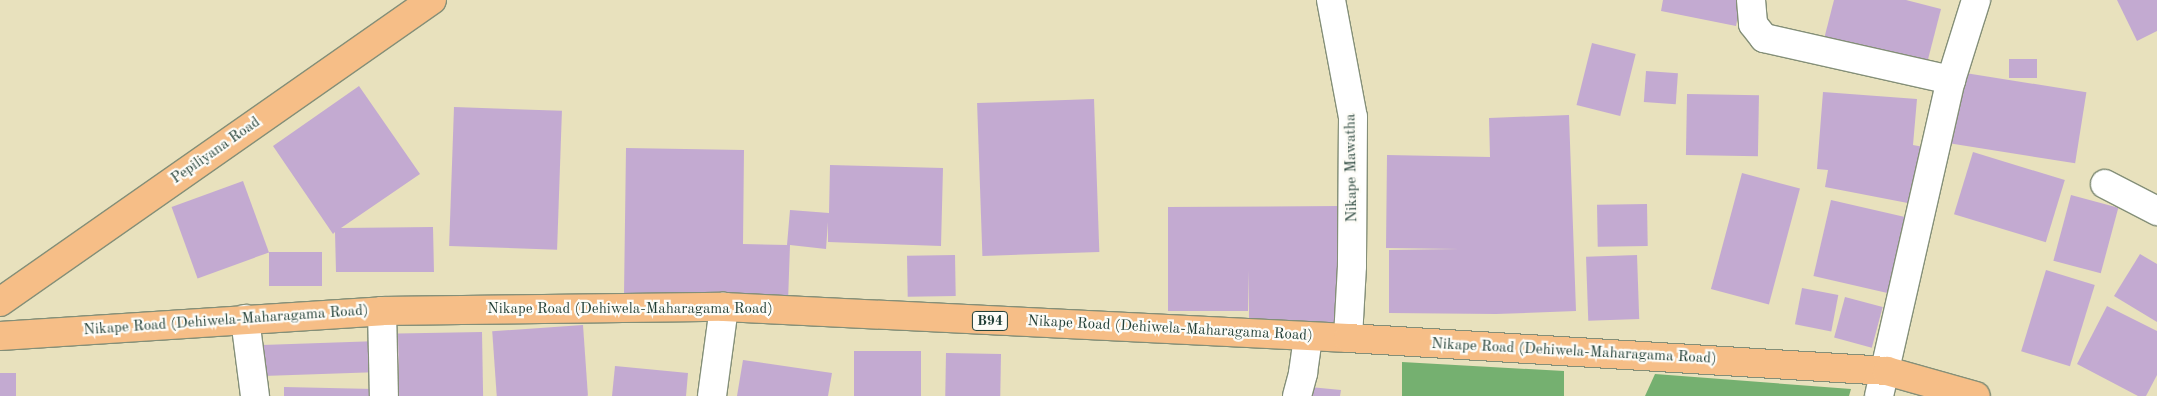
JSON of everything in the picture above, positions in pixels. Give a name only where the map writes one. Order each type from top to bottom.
[{"type":"main road","name":"Pepiliyana Road","points":[[0,302],[432,0]]},
{"type":"main road","name":"Nikape Road (Dehiwela-Maharagama Road)","points":[[0,336],[382,311],[724,307],[1348,338],[1883,383],[1976,396]]},
{"type":"street","name":"Nikape Mawatha","points":[[1331,0],[1353,117],[1352,266],[1348,338]]},
{"type":"street","points":[[1751,0],[1753,24],[1764,38],[1951,80]]},
{"type":"street","points":[[1883,383],[1898,304],[1951,80],[1976,0]]},
{"type":"street","points":[[2105,184],[2157,211]]},
{"type":"street","points":[[712,396],[724,307]]},
{"type":"street","points":[[382,311],[384,396]]},
{"type":"street","points":[[245,319],[255,396]]},
{"type":"street","points":[[1297,396],[1303,373],[1308,336]]},
{"type":"green space","points":[[1402,362],[1564,371],[1564,396],[1402,396]]},
{"type":"green space","points":[[1655,374],[1851,389],[1849,396],[1645,396]]},
{"type":"building","points":[[1663,0],[1741,0],[1736,26],[1661,11]]},
{"type":"building","points":[[1834,0],[1906,0],[1941,9],[1925,71],[1823,43]]},
{"type":"building","points":[[2117,0],[2157,0],[2157,31],[2137,41]]},
{"type":"building","points":[[1592,43],[1636,54],[1620,116],[1577,105]]},
{"type":"building","points":[[2009,59],[2037,59],[2037,78],[2009,78]]},
{"type":"building","points":[[1646,71],[1678,73],[1676,104],[1644,102]]},
{"type":"building","points":[[1959,72],[2086,92],[2075,163],[1948,143]]},
{"type":"building","points":[[359,86],[420,174],[341,228],[433,227],[434,272],[336,272],[335,232],[333,234],[273,146]]},
{"type":"building","points":[[1823,92],[1917,99],[1913,145],[1929,148],[1918,205],[1825,187],[1828,170],[1817,169]]},
{"type":"building","points":[[1687,94],[1759,95],[1758,156],[1686,155]]},
{"type":"building","points":[[1094,99],[1099,252],[982,256],[977,103]]},
{"type":"building","points":[[454,107],[562,111],[557,250],[449,246]]},
{"type":"building","points":[[1569,115],[1576,311],[1496,314],[1389,313],[1389,250],[1459,249],[1386,248],[1387,155],[1490,157],[1489,118]]},
{"type":"building","points":[[626,148],[744,150],[743,244],[787,245],[790,210],[829,213],[830,165],[943,168],[941,246],[828,242],[828,222],[826,249],[790,245],[788,302],[741,296],[624,294]]},
{"type":"building","points":[[1973,152],[2065,180],[2046,242],[1954,214]]},
{"type":"building","points":[[1742,173],[1800,189],[1769,304],[1711,289]]},
{"type":"building","points":[[243,181],[269,252],[198,278],[172,207]]},
{"type":"building","points":[[2071,195],[2118,208],[2101,273],[2053,261]]},
{"type":"building","points":[[1831,200],[1906,217],[1888,293],[1813,276]]},
{"type":"building","points":[[1647,204],[1648,246],[1598,247],[1597,205]]},
{"type":"building","points":[[1339,206],[1340,330],[1249,330],[1249,270],[1248,311],[1168,311],[1168,207]]},
{"type":"building","points":[[269,252],[322,252],[322,286],[269,286]]},
{"type":"building","points":[[2140,254],[2157,264],[2157,322],[2114,296]]},
{"type":"building","points":[[955,255],[956,296],[908,297],[907,256]]},
{"type":"building","points":[[1637,255],[1639,319],[1588,321],[1586,257]]},
{"type":"building","points":[[2046,270],[2095,285],[2070,366],[2021,351]]},
{"type":"building","points":[[1802,288],[1838,295],[1831,331],[1795,324]]},
{"type":"building","points":[[1845,297],[1883,307],[1872,348],[1834,338]]},
{"type":"building","points":[[2107,306],[2157,331],[2157,375],[2146,396],[2138,396],[2077,364]]},
{"type":"building","points":[[583,325],[588,396],[497,396],[492,331]]},
{"type":"building","points":[[482,332],[483,396],[399,396],[398,333]]},
{"type":"building","points":[[379,341],[380,372],[263,376],[262,345]]},
{"type":"building","points":[[854,351],[921,351],[921,396],[854,396]]},
{"type":"building","points":[[946,353],[1001,354],[1000,396],[945,396]]},
{"type":"building","points":[[743,360],[832,373],[828,396],[737,396]]},
{"type":"building","points":[[615,366],[688,373],[686,396],[612,396]]},
{"type":"building","points":[[0,373],[16,373],[16,396],[0,396]]},
{"type":"building","points":[[284,387],[374,389],[374,396],[284,396]]},
{"type":"building","points":[[1310,387],[1341,390],[1340,396],[1309,396]]}]
